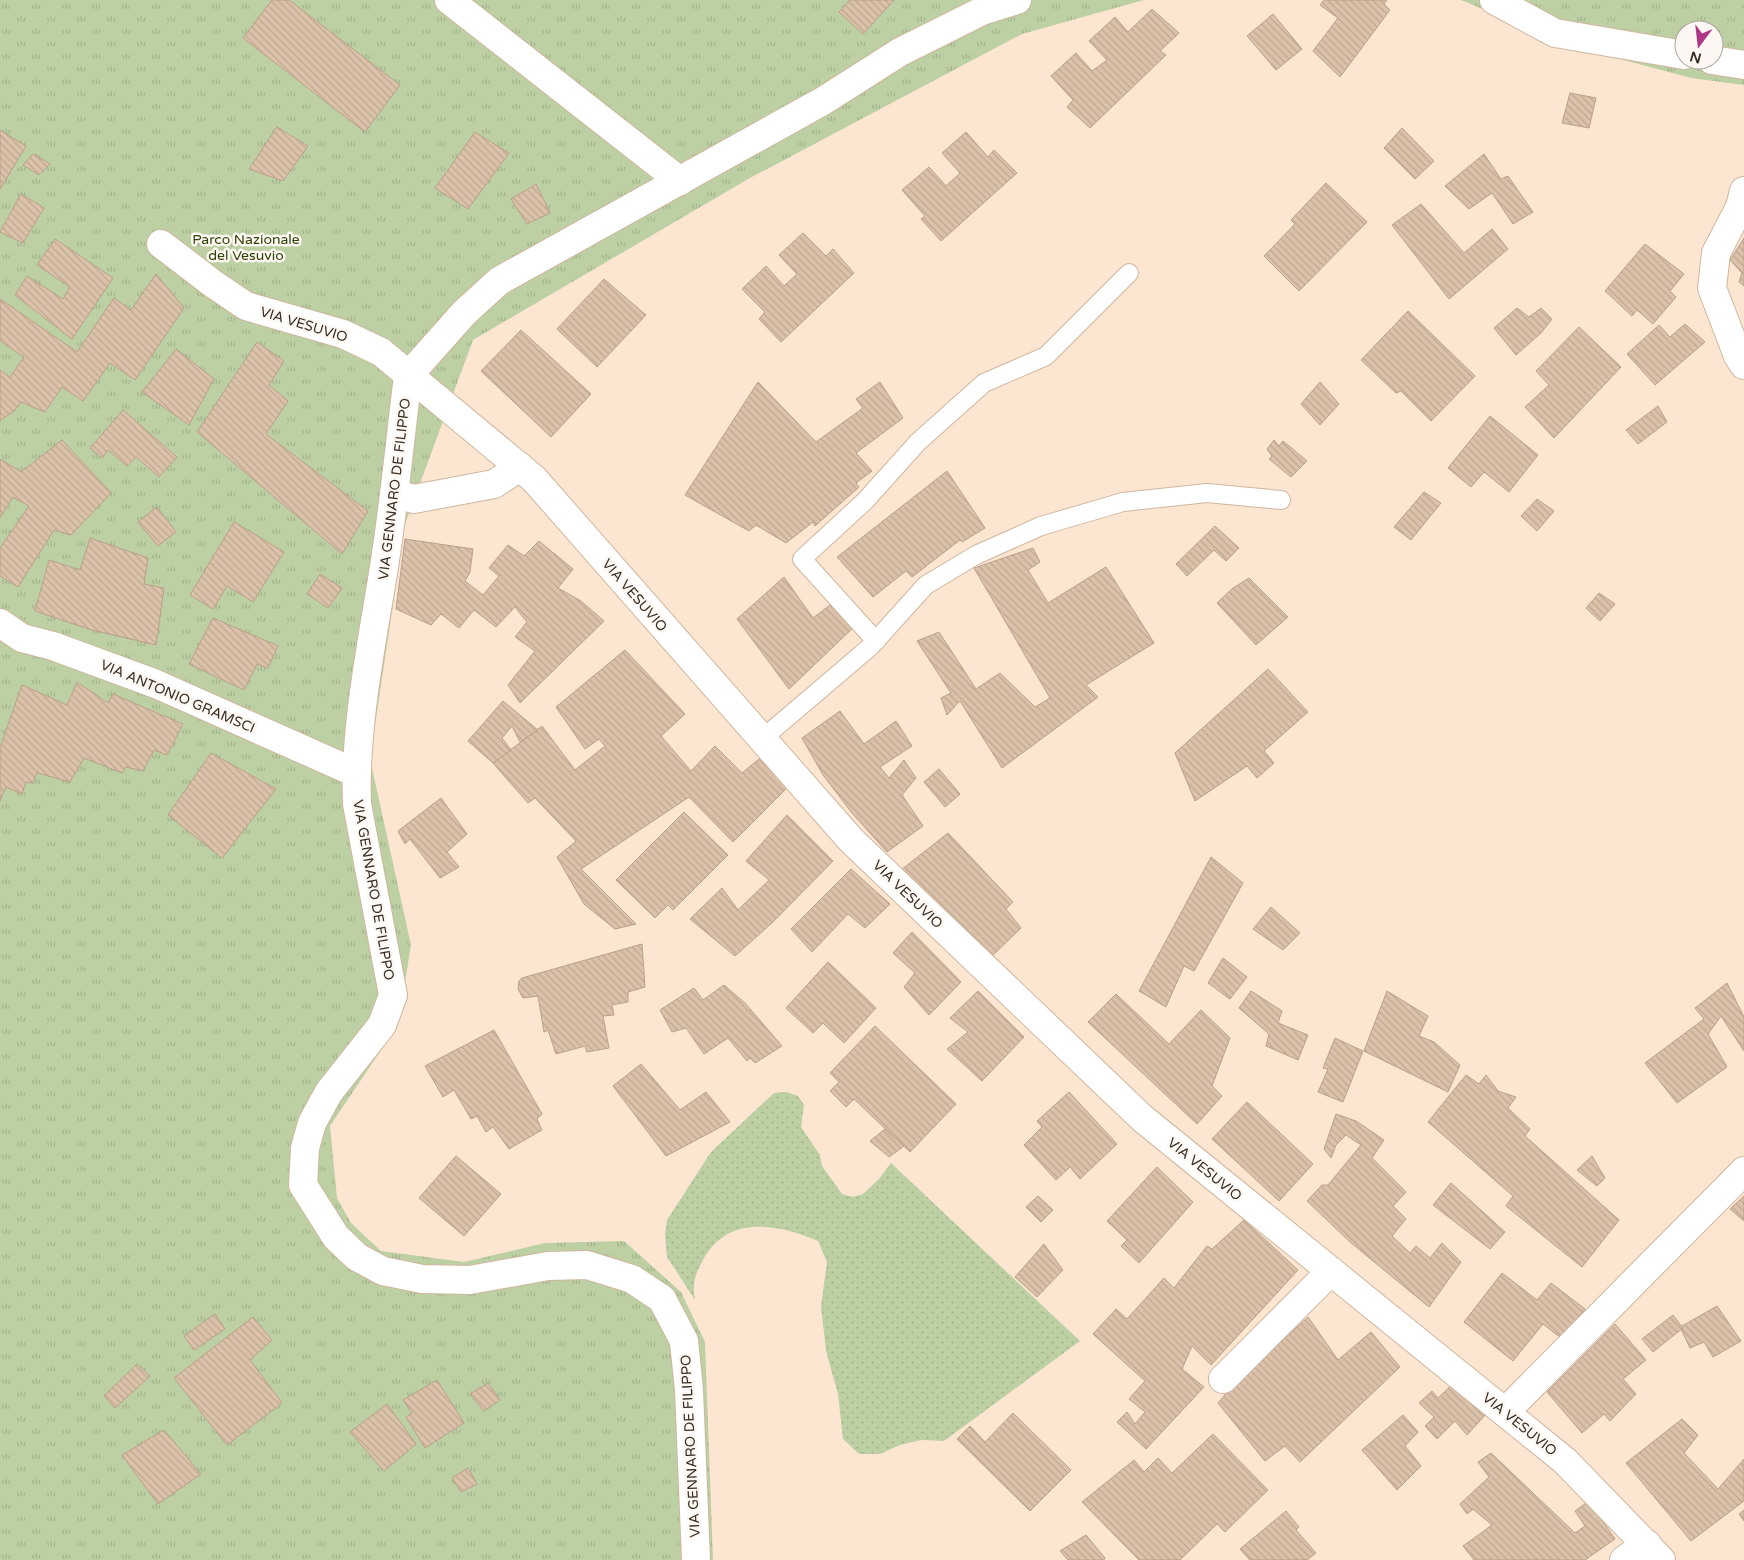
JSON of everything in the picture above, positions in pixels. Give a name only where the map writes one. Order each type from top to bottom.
[{"type":"street","points":[[449,0],[680,181]]},
{"type":"street","points":[[408,376],[464,312],[500,281],[553,249],[680,181],[823,100],[900,52],[982,12],[1018,0]]},
{"type":"street","points":[[1494,0],[1555,33],[1674,53]]},
{"type":"street","points":[[1724,62],[1744,65]]},
{"type":"street","points":[[1744,190],[1740,207],[1716,253],[1712,288],[1738,356],[1744,365]]},
{"type":"street","name":"VIA VESUVIO","points":[[161,244],[246,306],[343,334],[381,352],[534,479],[851,840],[1142,1118],[1565,1461],[1654,1552]]},
{"type":"street","name":"VIA GENNARO DE FILIPPO","points":[[408,376],[397,465],[396,494],[370,656],[356,773],[357,804],[393,995],[382,1024],[328,1092],[312,1123],[305,1148],[303,1185],[336,1237],[358,1257],[383,1271],[422,1279],[470,1280],[548,1266],[587,1265],[632,1279],[662,1299],[684,1341],[689,1390],[696,1560]]},
{"type":"street","points":[[396,494],[414,499],[494,484],[520,467]]},
{"type":"street","name":"VIA ANTONIO GRAMSCI","points":[[0,623],[22,638],[52,646],[156,684],[356,773]]},
{"type":"street","points":[[1506,1412],[1744,1171]]},
{"type":"street","points":[[1223,1379],[1331,1271]]},
{"type":"street","points":[[1624,1560],[1654,1552]]},
{"type":"lane","points":[[876,641],[802,559],[864,502],[918,442],[984,382],[1046,356],[1129,273]]},
{"type":"lane","points":[[762,739],[876,641],[926,585],[976,555],[1041,526],[1124,502],[1207,493],[1281,500]]},
{"type":"green space","name":"Parco Nazionale del Vesuvio","points":[[0,0],[1144,0],[1022,34],[750,178],[473,340],[405,524],[370,759],[411,945],[398,1025],[330,1126],[337,1198],[351,1223],[381,1251],[464,1262],[545,1243],[624,1241],[681,1292],[705,1342],[713,1560],[0,1560]]},
{"type":"green space","points":[[1461,0],[1744,0],[1744,85],[1691,78],[1571,46]]},
{"type":"green space","points":[[787,1092],[798,1096],[804,1105],[801,1127],[820,1155],[822,1166],[842,1194],[853,1197],[863,1194],[879,1179],[891,1163],[1080,1341],[944,1441],[921,1440],[900,1445],[880,1454],[859,1454],[843,1439],[838,1394],[826,1351],[821,1306],[827,1262],[818,1241],[786,1230],[770,1227],[740,1229],[726,1235],[713,1245],[700,1265],[694,1284],[695,1300],[667,1257],[665,1234],[667,1220],[711,1152],[774,1093]]},
{"type":"building","points":[[272,0],[289,0],[400,85],[365,132],[243,38]]},
{"type":"building","points":[[850,0],[894,0],[863,34],[839,12]]},
{"type":"building","points":[[1324,0],[1387,0],[1384,4],[1390,10],[1340,77],[1313,51],[1338,18],[1320,5]]},
{"type":"building","points":[[1152,9],[1179,33],[1160,51],[1166,55],[1090,128],[1067,107],[1073,100],[1051,76],[1076,53],[1092,71],[1107,60],[1089,41],[1115,17],[1128,32]]},
{"type":"building","points":[[1273,14],[1302,49],[1276,70],[1247,36]]},
{"type":"building","points":[[1570,93],[1596,98],[1589,128],[1562,123]]},
{"type":"building","points":[[277,127],[308,146],[283,181],[249,169]]},
{"type":"building","points":[[1402,128],[1434,161],[1415,179],[1384,148]]},
{"type":"building","points":[[0,130],[26,146],[0,189]]},
{"type":"building","points":[[475,132],[509,153],[468,209],[435,188]]},
{"type":"building","points":[[966,132],[988,157],[994,150],[1017,173],[941,241],[921,219],[925,216],[902,190],[929,167],[946,186],[960,173],[942,153]]},
{"type":"building","points":[[33,154],[50,164],[39,175],[23,165]]},
{"type":"building","points":[[1484,154],[1501,179],[1508,176],[1533,212],[1513,224],[1492,193],[1469,209],[1445,186]]},
{"type":"building","points":[[1326,183],[1367,222],[1299,291],[1264,256],[1295,224],[1291,220]]},
{"type":"building","points":[[536,184],[550,213],[527,224],[511,199]]},
{"type":"building","points":[[21,194],[44,208],[23,243],[0,232]]},
{"type":"building","points":[[1421,204],[1464,253],[1492,229],[1508,249],[1449,299],[1392,225]]},
{"type":"building","points":[[803,233],[826,256],[833,249],[854,273],[781,342],[759,319],[765,312],[742,289],[766,266],[784,286],[797,274],[779,255]]},
{"type":"building","points":[[1744,238],[1744,286],[1739,282],[1742,273],[1730,260]]},
{"type":"building","points":[[55,239],[113,278],[72,339],[15,295],[27,276],[63,299],[70,287],[37,265]]},
{"type":"building","points":[[1645,244],[1684,274],[1670,291],[1676,297],[1653,324],[1637,310],[1632,316],[1605,291]]},
{"type":"building","points":[[156,274],[184,308],[135,380],[110,363],[83,401],[62,387],[45,412],[21,402],[15,410],[0,421],[0,370],[10,377],[24,357],[0,341],[0,299],[77,352],[114,298],[131,310]]},
{"type":"building","points":[[604,279],[646,315],[597,367],[557,329]]},
{"type":"building","points":[[1517,308],[1529,317],[1541,308],[1552,319],[1541,333],[1516,355],[1494,328]]},
{"type":"building","points":[[1408,311],[1475,376],[1431,421],[1401,391],[1396,393],[1361,360]]},
{"type":"building","points":[[1685,324],[1705,342],[1655,385],[1627,354],[1659,325],[1670,337]]},
{"type":"building","points":[[1579,327],[1621,367],[1554,438],[1525,407],[1549,385],[1536,371]]},
{"type":"building","points":[[521,330],[591,394],[551,437],[481,371]]},
{"type":"building","points":[[257,342],[284,361],[269,385],[288,401],[266,434],[368,511],[342,554],[197,432]]},
{"type":"building","points":[[176,349],[214,379],[189,425],[142,392]]},
{"type":"building","points":[[758,382],[816,442],[863,408],[856,399],[880,382],[903,418],[856,453],[872,471],[856,483],[859,487],[815,526],[813,522],[786,543],[756,525],[749,531],[685,495]]},
{"type":"building","points":[[1320,382],[1339,404],[1320,425],[1301,404]]},
{"type":"building","points":[[1658,406],[1667,422],[1638,444],[1626,430]]},
{"type":"building","points":[[123,410],[177,457],[159,477],[136,457],[127,466],[108,450],[102,458],[90,448]]},
{"type":"building","points":[[1490,416],[1538,455],[1509,492],[1484,472],[1471,487],[1448,468]]},
{"type":"building","points":[[62,440],[111,493],[71,535],[54,530],[18,587],[0,576],[0,548],[29,506],[13,497],[0,518],[0,459],[21,472]]},
{"type":"building","points":[[1274,440],[1279,446],[1283,441],[1307,461],[1291,477],[1269,459],[1272,456],[1267,449]]},
{"type":"building","points":[[947,471],[985,528],[962,542],[960,540],[912,577],[906,571],[873,597],[837,557]]},
{"type":"building","points":[[1424,492],[1441,503],[1411,540],[1394,527]]},
{"type":"building","points":[[1537,499],[1554,511],[1537,531],[1521,516]]},
{"type":"building","points":[[157,507],[176,532],[158,546],[138,522]]},
{"type":"building","points":[[234,522],[284,552],[253,602],[227,586],[213,609],[190,595]]},
{"type":"building","points":[[1215,526],[1239,548],[1226,561],[1214,550],[1187,576],[1176,564]]},
{"type":"building","points":[[90,538],[148,558],[144,584],[164,588],[156,645],[92,630],[35,611],[49,560],[80,570]]},
{"type":"building","points":[[405,539],[473,549],[470,572],[465,581],[483,595],[499,576],[489,568],[508,545],[524,556],[539,541],[573,569],[558,588],[581,601],[604,621],[520,703],[508,685],[535,651],[515,637],[527,622],[515,607],[496,627],[474,610],[459,628],[441,614],[431,625],[396,609]]},
{"type":"building","points":[[1033,548],[1040,562],[1028,570],[1048,603],[1106,567],[1154,643],[1086,685],[1098,697],[1002,768],[960,701],[947,715],[941,698],[951,693],[917,641],[939,632],[976,689],[1000,673],[1035,707],[1050,698],[974,568]]},
{"type":"building","points":[[320,574],[342,588],[328,608],[307,594]]},
{"type":"building","points":[[784,577],[813,618],[834,602],[855,626],[789,689],[737,619]]},
{"type":"building","points":[[1249,578],[1288,617],[1256,645],[1217,603],[1233,588]]},
{"type":"building","points":[[1599,593],[1615,604],[1600,621],[1586,608]]},
{"type":"building","points":[[213,618],[278,646],[268,668],[257,664],[244,690],[189,664]]},
{"type":"building","points":[[625,650],[685,714],[661,736],[691,771],[715,746],[742,773],[765,754],[789,786],[733,842],[689,797],[581,869],[636,924],[615,929],[584,904],[557,857],[576,841],[535,798],[528,803],[493,763],[542,726],[575,770],[605,746],[599,739],[585,749],[556,707]]},
{"type":"building","points":[[1268,669],[1308,712],[1264,751],[1274,763],[1257,778],[1247,766],[1195,801],[1175,753]]},
{"type":"building","points":[[77,682],[108,703],[113,694],[183,724],[167,755],[154,750],[143,771],[126,767],[122,773],[84,758],[70,782],[37,773],[33,783],[26,782],[22,794],[6,787],[0,801],[0,748],[22,685],[67,705]]},
{"type":"building","points":[[503,701],[538,730],[520,742],[512,726],[502,738],[511,750],[493,763],[468,741]]},
{"type":"building","points":[[840,711],[864,744],[896,721],[912,746],[880,767],[889,778],[904,760],[916,778],[902,795],[923,826],[887,852],[852,813],[823,775],[802,738]]},
{"type":"building","points":[[211,753],[276,789],[222,858],[168,815]]},
{"type":"building","points":[[939,769],[960,794],[945,807],[924,782]]},
{"type":"building","points":[[441,798],[467,834],[447,852],[459,867],[440,878],[410,839],[405,844],[398,831]]},
{"type":"building","points":[[684,812],[728,855],[673,910],[668,905],[655,918],[616,880]]},
{"type":"building","points":[[787,815],[833,861],[773,922],[735,956],[690,919],[722,888],[738,910],[769,880],[746,861]]},
{"type":"building","points":[[948,833],[1013,902],[1006,909],[1021,928],[988,960],[901,870]]},
{"type":"building","points":[[1211,857],[1243,883],[1194,971],[1184,966],[1166,1007],[1139,991]]},
{"type":"building","points":[[851,869],[890,904],[865,928],[848,914],[812,952],[791,929]]},
{"type":"building","points":[[1271,907],[1300,933],[1283,950],[1253,929]]},
{"type":"building","points":[[912,932],[961,982],[929,1015],[904,987],[915,973],[893,953]]},
{"type":"building","points":[[642,944],[645,987],[628,992],[628,1002],[612,1005],[614,1015],[603,1016],[609,1048],[587,1052],[585,1046],[556,1054],[548,1030],[544,1032],[538,996],[523,998],[518,989],[519,981],[522,978]]},
{"type":"building","points":[[1223,958],[1247,977],[1230,999],[1208,983]]},
{"type":"building","points":[[828,962],[876,1008],[844,1043],[823,1023],[813,1033],[786,1008]]},
{"type":"building","points":[[1727,983],[1744,1017],[1744,1051],[1721,1016],[1708,1034],[1727,1067],[1677,1103],[1645,1063],[1704,1019],[1695,1008]]},
{"type":"building","points":[[724,985],[745,1003],[782,1046],[755,1063],[750,1058],[747,1061],[728,1038],[704,1054],[686,1028],[672,1032],[660,1010],[694,988],[703,1000]]},
{"type":"building","points":[[978,991],[1024,1037],[982,1081],[947,1049],[968,1032],[950,1018]]},
{"type":"building","points":[[1251,991],[1282,1011],[1278,1023],[1308,1035],[1298,1060],[1266,1046],[1269,1034],[1239,1008]]},
{"type":"building","points":[[1387,991],[1428,1016],[1419,1036],[1434,1042],[1460,1065],[1448,1092],[1364,1051]]},
{"type":"building","points":[[1116,994],[1169,1044],[1201,1010],[1230,1038],[1212,1086],[1222,1096],[1197,1124],[1088,1022]]},
{"type":"building","points":[[875,1026],[956,1104],[910,1152],[854,1099],[846,1107],[830,1091],[839,1082],[830,1073]]},
{"type":"building","points":[[494,1030],[542,1114],[537,1119],[542,1130],[509,1149],[493,1127],[486,1132],[477,1116],[471,1119],[454,1090],[443,1097],[425,1066]]},
{"type":"building","points":[[1335,1038],[1363,1051],[1343,1102],[1318,1092],[1328,1069],[1323,1068]]},
{"type":"building","points":[[641,1064],[680,1110],[706,1092],[730,1122],[666,1156],[613,1086]]},
{"type":"building","points":[[1466,1075],[1479,1084],[1486,1075],[1498,1091],[1516,1097],[1508,1108],[1530,1129],[1525,1136],[1619,1220],[1582,1267],[1506,1206],[1513,1196],[1428,1122]]},
{"type":"building","points":[[1069,1092],[1117,1144],[1080,1179],[1070,1167],[1056,1180],[1024,1145],[1042,1127],[1037,1121]]},
{"type":"building","points":[[1247,1102],[1313,1164],[1279,1201],[1212,1139]]},
{"type":"building","points":[[1336,1114],[1356,1121],[1384,1140],[1372,1158],[1406,1192],[1393,1206],[1406,1219],[1392,1236],[1410,1253],[1416,1246],[1430,1258],[1442,1243],[1461,1262],[1429,1307],[1350,1242],[1307,1201],[1322,1185],[1328,1185],[1361,1145],[1346,1135],[1336,1145],[1331,1158],[1324,1149]]},
{"type":"building","points":[[885,1129],[904,1146],[889,1157],[870,1141]]},
{"type":"building","points":[[456,1156],[501,1194],[464,1236],[419,1198]]},
{"type":"building","points":[[1592,1156],[1605,1178],[1597,1186],[1577,1170]]},
{"type":"building","points":[[1157,1167],[1193,1202],[1139,1263],[1121,1246],[1127,1240],[1107,1221]]},
{"type":"building","points":[[1451,1183],[1505,1232],[1490,1249],[1433,1205]]},
{"type":"building","points":[[1038,1196],[1053,1210],[1041,1222],[1026,1207]]},
{"type":"building","points":[[1744,1196],[1744,1221],[1730,1209]]},
{"type":"building","points":[[1244,1220],[1298,1270],[1211,1365],[1192,1346],[1182,1369],[1204,1387],[1146,1449],[1117,1422],[1127,1412],[1135,1424],[1145,1412],[1129,1399],[1145,1381],[1093,1334],[1116,1309],[1127,1319],[1164,1278],[1174,1288],[1207,1246],[1212,1249]]},
{"type":"building","points":[[1044,1244],[1063,1270],[1037,1297],[1015,1277]]},
{"type":"building","points":[[1502,1273],[1537,1300],[1551,1283],[1585,1309],[1562,1339],[1543,1324],[1513,1361],[1464,1322]]},
{"type":"building","points":[[1717,1306],[1741,1341],[1713,1357],[1704,1342],[1690,1348],[1681,1329],[1682,1326]]},
{"type":"building","points":[[215,1314],[225,1329],[194,1350],[184,1336]]},
{"type":"building","points":[[1673,1315],[1683,1328],[1653,1352],[1642,1339]]},
{"type":"building","points":[[253,1317],[272,1340],[250,1360],[282,1403],[227,1445],[174,1378]]},
{"type":"building","points":[[1308,1317],[1338,1360],[1371,1332],[1400,1367],[1300,1462],[1285,1446],[1265,1461],[1218,1403],[1229,1390]]},
{"type":"building","points":[[1615,1324],[1646,1360],[1623,1379],[1636,1394],[1610,1421],[1604,1414],[1582,1433],[1547,1392]]},
{"type":"building","points":[[137,1364],[150,1376],[115,1408],[104,1396]]},
{"type":"building","points":[[437,1380],[464,1423],[425,1448],[406,1417],[412,1413],[403,1400]]},
{"type":"building","points":[[488,1383],[500,1400],[484,1411],[470,1394]]},
{"type":"building","points":[[1454,1383],[1487,1413],[1467,1435],[1455,1421],[1437,1439],[1425,1426],[1434,1417],[1419,1403],[1432,1391],[1438,1398]]},
{"type":"building","points":[[387,1404],[416,1444],[384,1471],[350,1432]]},
{"type":"building","points":[[1013,1413],[1071,1470],[1030,1511],[957,1439],[970,1426],[985,1442]]},
{"type":"building","points":[[1403,1415],[1418,1432],[1405,1446],[1421,1466],[1397,1490],[1362,1450]]},
{"type":"building","points":[[1682,1419],[1698,1435],[1684,1453],[1718,1489],[1744,1459],[1744,1501],[1691,1541],[1626,1463]]},
{"type":"building","points":[[164,1430],[201,1474],[158,1504],[122,1455]]},
{"type":"building","points":[[1213,1434],[1268,1490],[1225,1532],[1217,1524],[1180,1560],[1139,1560],[1082,1502],[1134,1460],[1144,1472],[1158,1458],[1172,1473]]},
{"type":"building","points":[[1491,1453],[1575,1533],[1585,1526],[1575,1511],[1589,1501],[1615,1539],[1585,1560],[1474,1560],[1463,1546],[1492,1525],[1473,1509],[1467,1514],[1460,1504],[1489,1477],[1478,1462]]},
{"type":"building","points":[[468,1468],[477,1484],[461,1492],[452,1478]]},
{"type":"building","points":[[1744,1510],[1744,1521],[1739,1514]]},
{"type":"building","points":[[1286,1511],[1299,1527],[1296,1530],[1316,1553],[1307,1560],[1250,1560],[1240,1549]]},
{"type":"building","points":[[1086,1535],[1105,1558],[1104,1560],[1068,1560],[1060,1551]]}]
